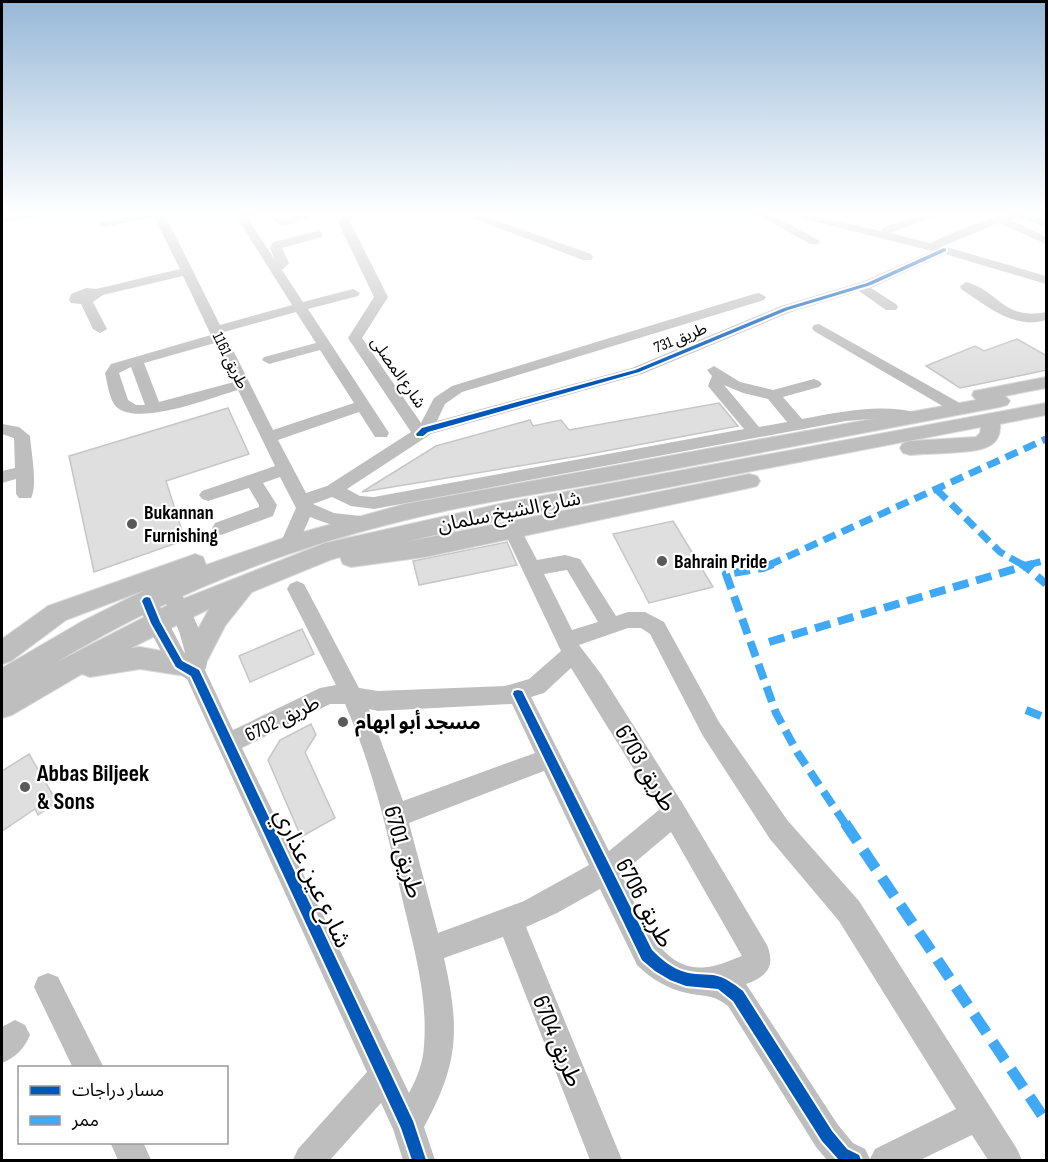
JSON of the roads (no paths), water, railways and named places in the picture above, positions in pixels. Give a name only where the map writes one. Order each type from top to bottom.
[{"type":"main road","points":[[950,408],[974,396],[1047,383]]},
{"type":"main road","name":"شارع الشيخ سلمان","points":[[9,693],[59,675],[163,606],[363,522],[405,512],[913,417],[950,408],[1047,393]]},
{"type":"main road","name":"شارع الشيخ سلمان","points":[[9,693],[110,618],[249,582],[290,554],[326,552],[472,518],[1047,409]]},
{"type":"main road","points":[[9,646],[57,613],[225,553],[395,553],[675,498],[892,450],[980,443],[989,439],[992,433],[990,420]]},
{"type":"main road","points":[[59,675],[130,659],[154,659],[191,664],[210,627],[228,603],[249,582]]},
{"type":"main road","points":[[9,646],[110,618]]},
{"type":"main road","points":[[2,724],[13,712],[9,693]]},
{"type":"street","name":"طريق 1161","points":[[186,267],[304,504]]},
{"type":"street","name":"شارع المصلى","points":[[304,504],[333,490],[422,432],[356,342],[357,336],[381,297],[366,267]]},
{"type":"street","name":"طريق 731","points":[[422,432],[637,371],[786,309],[860,286],[899,267]]},
{"type":"street","points":[[1005,267],[1047,280]]},
{"type":"street","points":[[1015,270],[1037,267]]},
{"type":"street","points":[[275,269],[381,433]]},
{"type":"street","points":[[100,329],[91,297],[188,271]]},
{"type":"street","points":[[860,286],[891,307]]},
{"type":"street","points":[[966,286],[1020,318],[1034,321],[1047,316]]},
{"type":"street","points":[[243,384],[154,409],[133,410],[121,403],[112,373],[120,365],[354,293]]},
{"type":"street","points":[[422,432],[439,401],[457,389],[759,297]]},
{"type":"street","points":[[819,328],[950,408]]},
{"type":"street","points":[[269,360],[324,345]]},
{"type":"street","points":[[136,361],[154,409]]},
{"type":"street","points":[[756,433],[716,386],[716,373],[734,386],[773,395],[814,384]]},
{"type":"street","points":[[773,395],[799,425]]},
{"type":"street","points":[[269,437],[363,405]]},
{"type":"street","points":[[333,490],[357,502],[385,501],[864,414],[913,417]]},
{"type":"street","points":[[2,429],[22,436],[25,494]]},
{"type":"street","points":[[208,495],[285,469]]},
{"type":"street","points":[[2,477],[25,471]]},
{"type":"street","points":[[221,528],[267,511],[268,505],[253,480]]},
{"type":"street","points":[[290,554],[304,504],[332,519],[363,522]]},
{"type":"street","name":"طريق 6703","points":[[512,529],[570,647],[674,813],[757,955],[758,961],[751,968],[711,980]]},
{"type":"street","points":[[531,569],[565,562],[573,564],[611,626]]},
{"type":"street","name":"طريق 6701","points":[[297,589],[352,697],[396,816],[428,950],[439,1010],[439,1048],[433,1078],[408,1126]]},
{"type":"street","name":"شارع عين عذاري","points":[[163,606],[408,1126],[419,1161]]},
{"type":"street","points":[[570,647],[628,620],[645,620],[657,628],[711,729],[779,830],[849,911],[1006,1161]]},
{"type":"street","name":"طريق 6702","points":[[229,743],[328,695],[378,701],[498,697],[518,694],[536,686],[570,647]]},
{"type":"street","name":"طريق 6706","points":[[518,694],[647,955],[661,968],[672,974],[687,979],[711,980],[726,985],[738,996],[827,1136],[842,1154],[854,1161]]},
{"type":"street","points":[[396,816],[549,758]]},
{"type":"street","points":[[428,950],[510,921],[548,903],[605,870],[645,840],[674,813]]},
{"type":"street","name":"طريق 6704","points":[[510,921],[606,1161]]},
{"type":"street","points":[[48,987],[88,1066]]},
{"type":"street","points":[[309,1161],[384,1076]]},
{"type":"street","points":[[886,1161],[977,1116]]},
{"type":"street","points":[[126,1144],[135,1161]]},
{"type":"place","name":"Bukannan Furnishing","points":[[132,524]]},
{"type":"place","name":"Bahrain Pride","points":[[662,561]]},
{"type":"place","name":"مسجد أبو ابهام","points":[[343,722]]},
{"type":"place","name":"Abbas Biljeek & Sons","points":[[25,787]]}]
